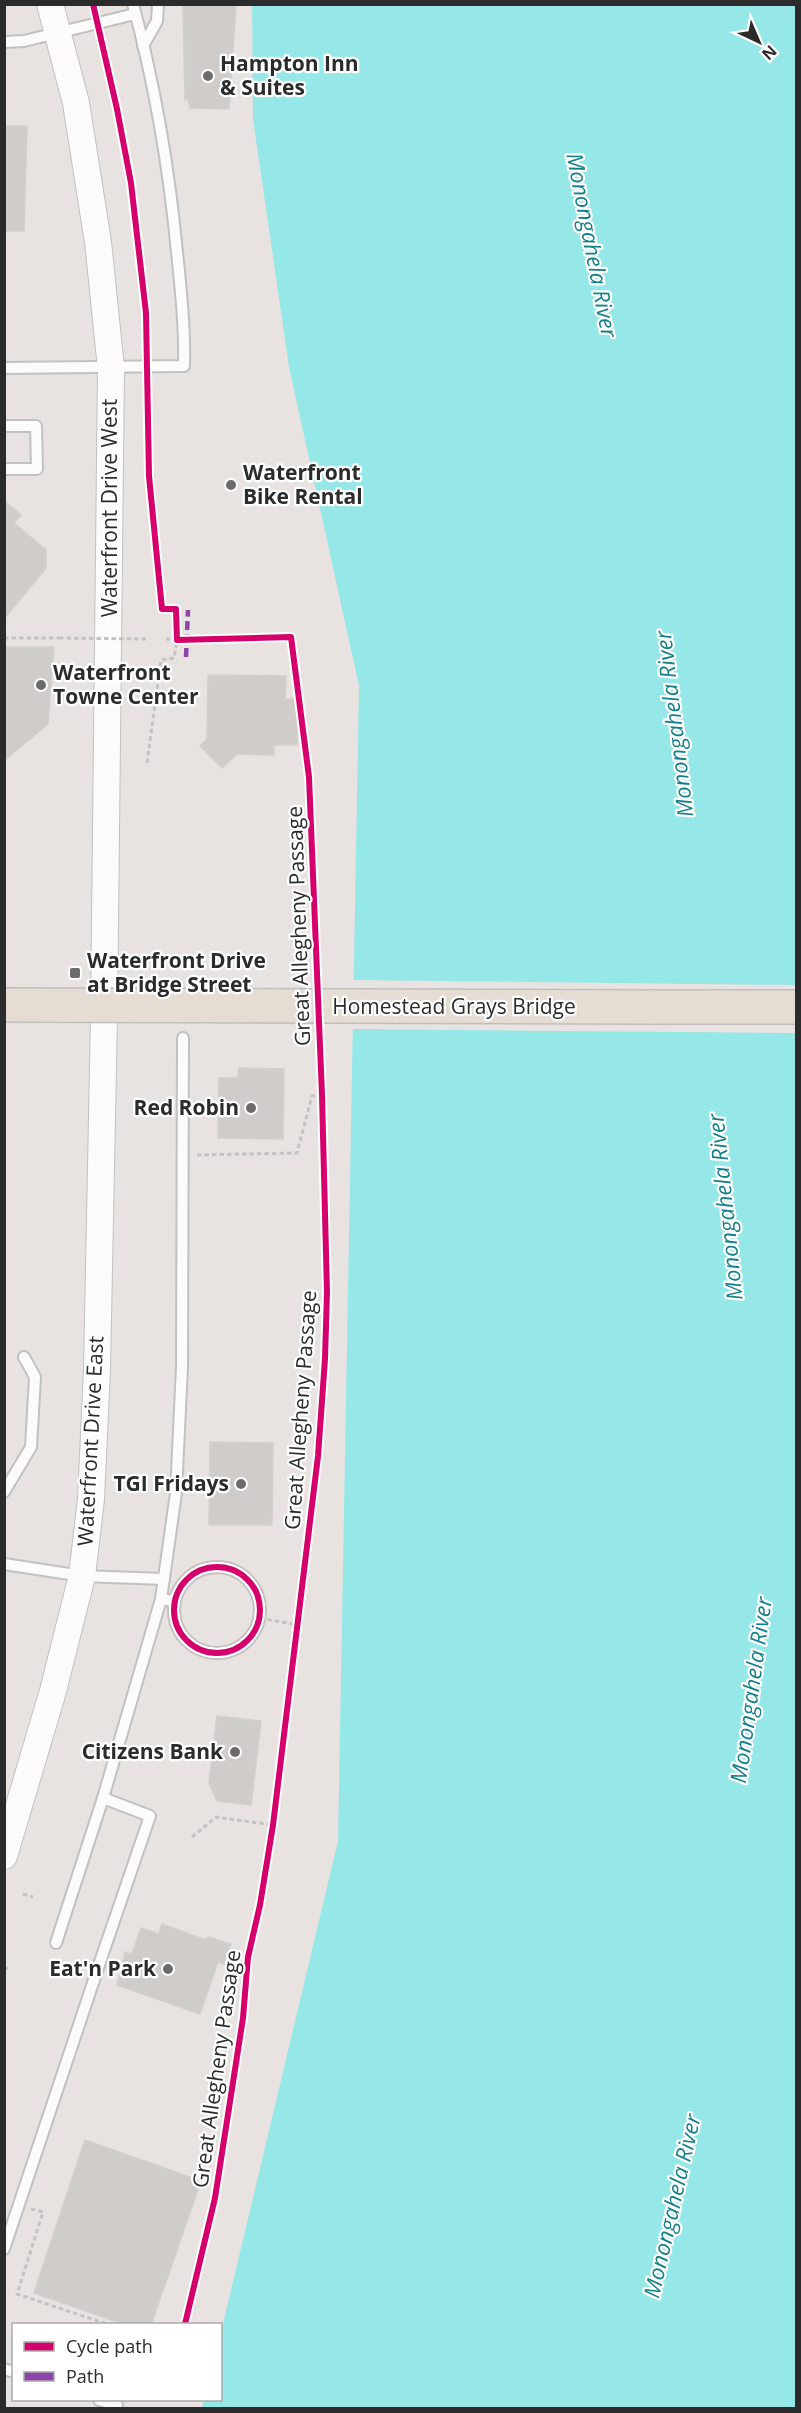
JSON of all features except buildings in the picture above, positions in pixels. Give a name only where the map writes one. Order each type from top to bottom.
[{"type":"main road","name":"Homestead Grays Bridge","points":[[4,1005],[796,1007]]},
{"type":"street","name":"Waterfront Drive West","points":[[50,4],[76,103],[98,242],[111,368],[105,1017]]},
{"type":"street","name":"Waterfront Drive East","points":[[4,1856],[53,1691],[82,1576],[91,1499],[96,1381],[105,1017]]},
{"type":"street","points":[[4,1799],[27,1777]]},
{"type":"lane","points":[[143,46],[157,21],[158,4]]},
{"type":"lane","points":[[4,42],[24,41],[59,33],[134,9],[158,115],[173,213],[185,331],[184,366],[4,368]]},
{"type":"lane","points":[[4,426],[36,426],[37,469],[4,469]]},
{"type":"lane","points":[[56,1943],[103,1798],[161,1599],[164,1580],[176,1493],[182,1367],[183,1038]]},
{"type":"lane","points":[[4,1492],[31,1447],[35,1377],[24,1357]]},
{"type":"lane","points":[[4,1564],[82,1576],[164,1580]]},
{"type":"lane","points":[[226,1567],[246,1577],[259,1595],[260,1618],[247,1642],[222,1654],[195,1648],[177,1628],[174,1601],[184,1581],[203,1569],[226,1567]]},
{"type":"lane","points":[[161,1599],[174,1601]]},
{"type":"lane","points":[[4,2249],[150,1816],[103,1798]]},
{"type":"lane","points":[[103,2401],[117,2405]]},
{"type":"path","points":[[166,629],[166,639]]},
{"type":"path","points":[[147,763],[160,660],[174,658],[177,630]]},
{"type":"path","points":[[4,638],[188,640]]},
{"type":"path","points":[[322,1084],[322,1107]]},
{"type":"path","points":[[183,1155],[297,1153],[312,1096],[322,1095]]},
{"type":"path","points":[[297,1637],[300,1614]]},
{"type":"path","points":[[260,1618],[298,1625]]},
{"type":"path","points":[[271,1836],[274,1813]]},
{"type":"path","points":[[192,1838],[216,1817],[273,1825]]},
{"type":"path","points":[[23,1894],[33,1897]]},
{"type":"path","points":[[19,2206],[43,2212],[17,2294],[101,2323]]},
{"type":"water","name":"Monongahela River","points":[[252,5],[796,5],[796,2408],[202,2408],[204,2401],[222,2401],[222,2328],[338,1841],[359,686],[289,367],[253,119]]},
{"type":"pier","points":[[351,980],[796,985],[796,1033],[350,1029]]},
{"type":"marked path","points":[[186,657],[188,610]]},
{"type":"cycle path","name":"Great Allegheny Passage","points":[[93,4],[131,183],[146,313],[149,476],[162,609],[176,609],[177,640],[291,637],[309,777],[322,1095],[327,1292],[318,1456],[273,1825],[260,1905],[248,1957],[243,2018],[215,2198],[185,2323]]},
{"type":"cycle path","points":[[217,1567],[241,1574],[253,1586],[260,1610],[253,1634],[241,1646],[217,1653],[193,1646],[181,1634],[174,1610],[181,1586],[193,1574],[217,1567]]},
{"type":"place","name":"Hampton Inn & Suites","points":[[208,76]]},
{"type":"place","name":"Waterfront Bike Rental","points":[[231,485]]},
{"type":"place","name":"Waterfront Towne Center","points":[[41,685]]},
{"type":"place","name":"Waterfront Drive at Bridge Street","points":[[75,973]]},
{"type":"place","name":"Red Robin","points":[[251,1108]]},
{"type":"place","name":"TGI Fridays","points":[[241,1484]]},
{"type":"place","name":"Citizens Bank","points":[[235,1752]]},
{"type":"place","name":"Eat'n Park","points":[[168,1969]]}]
